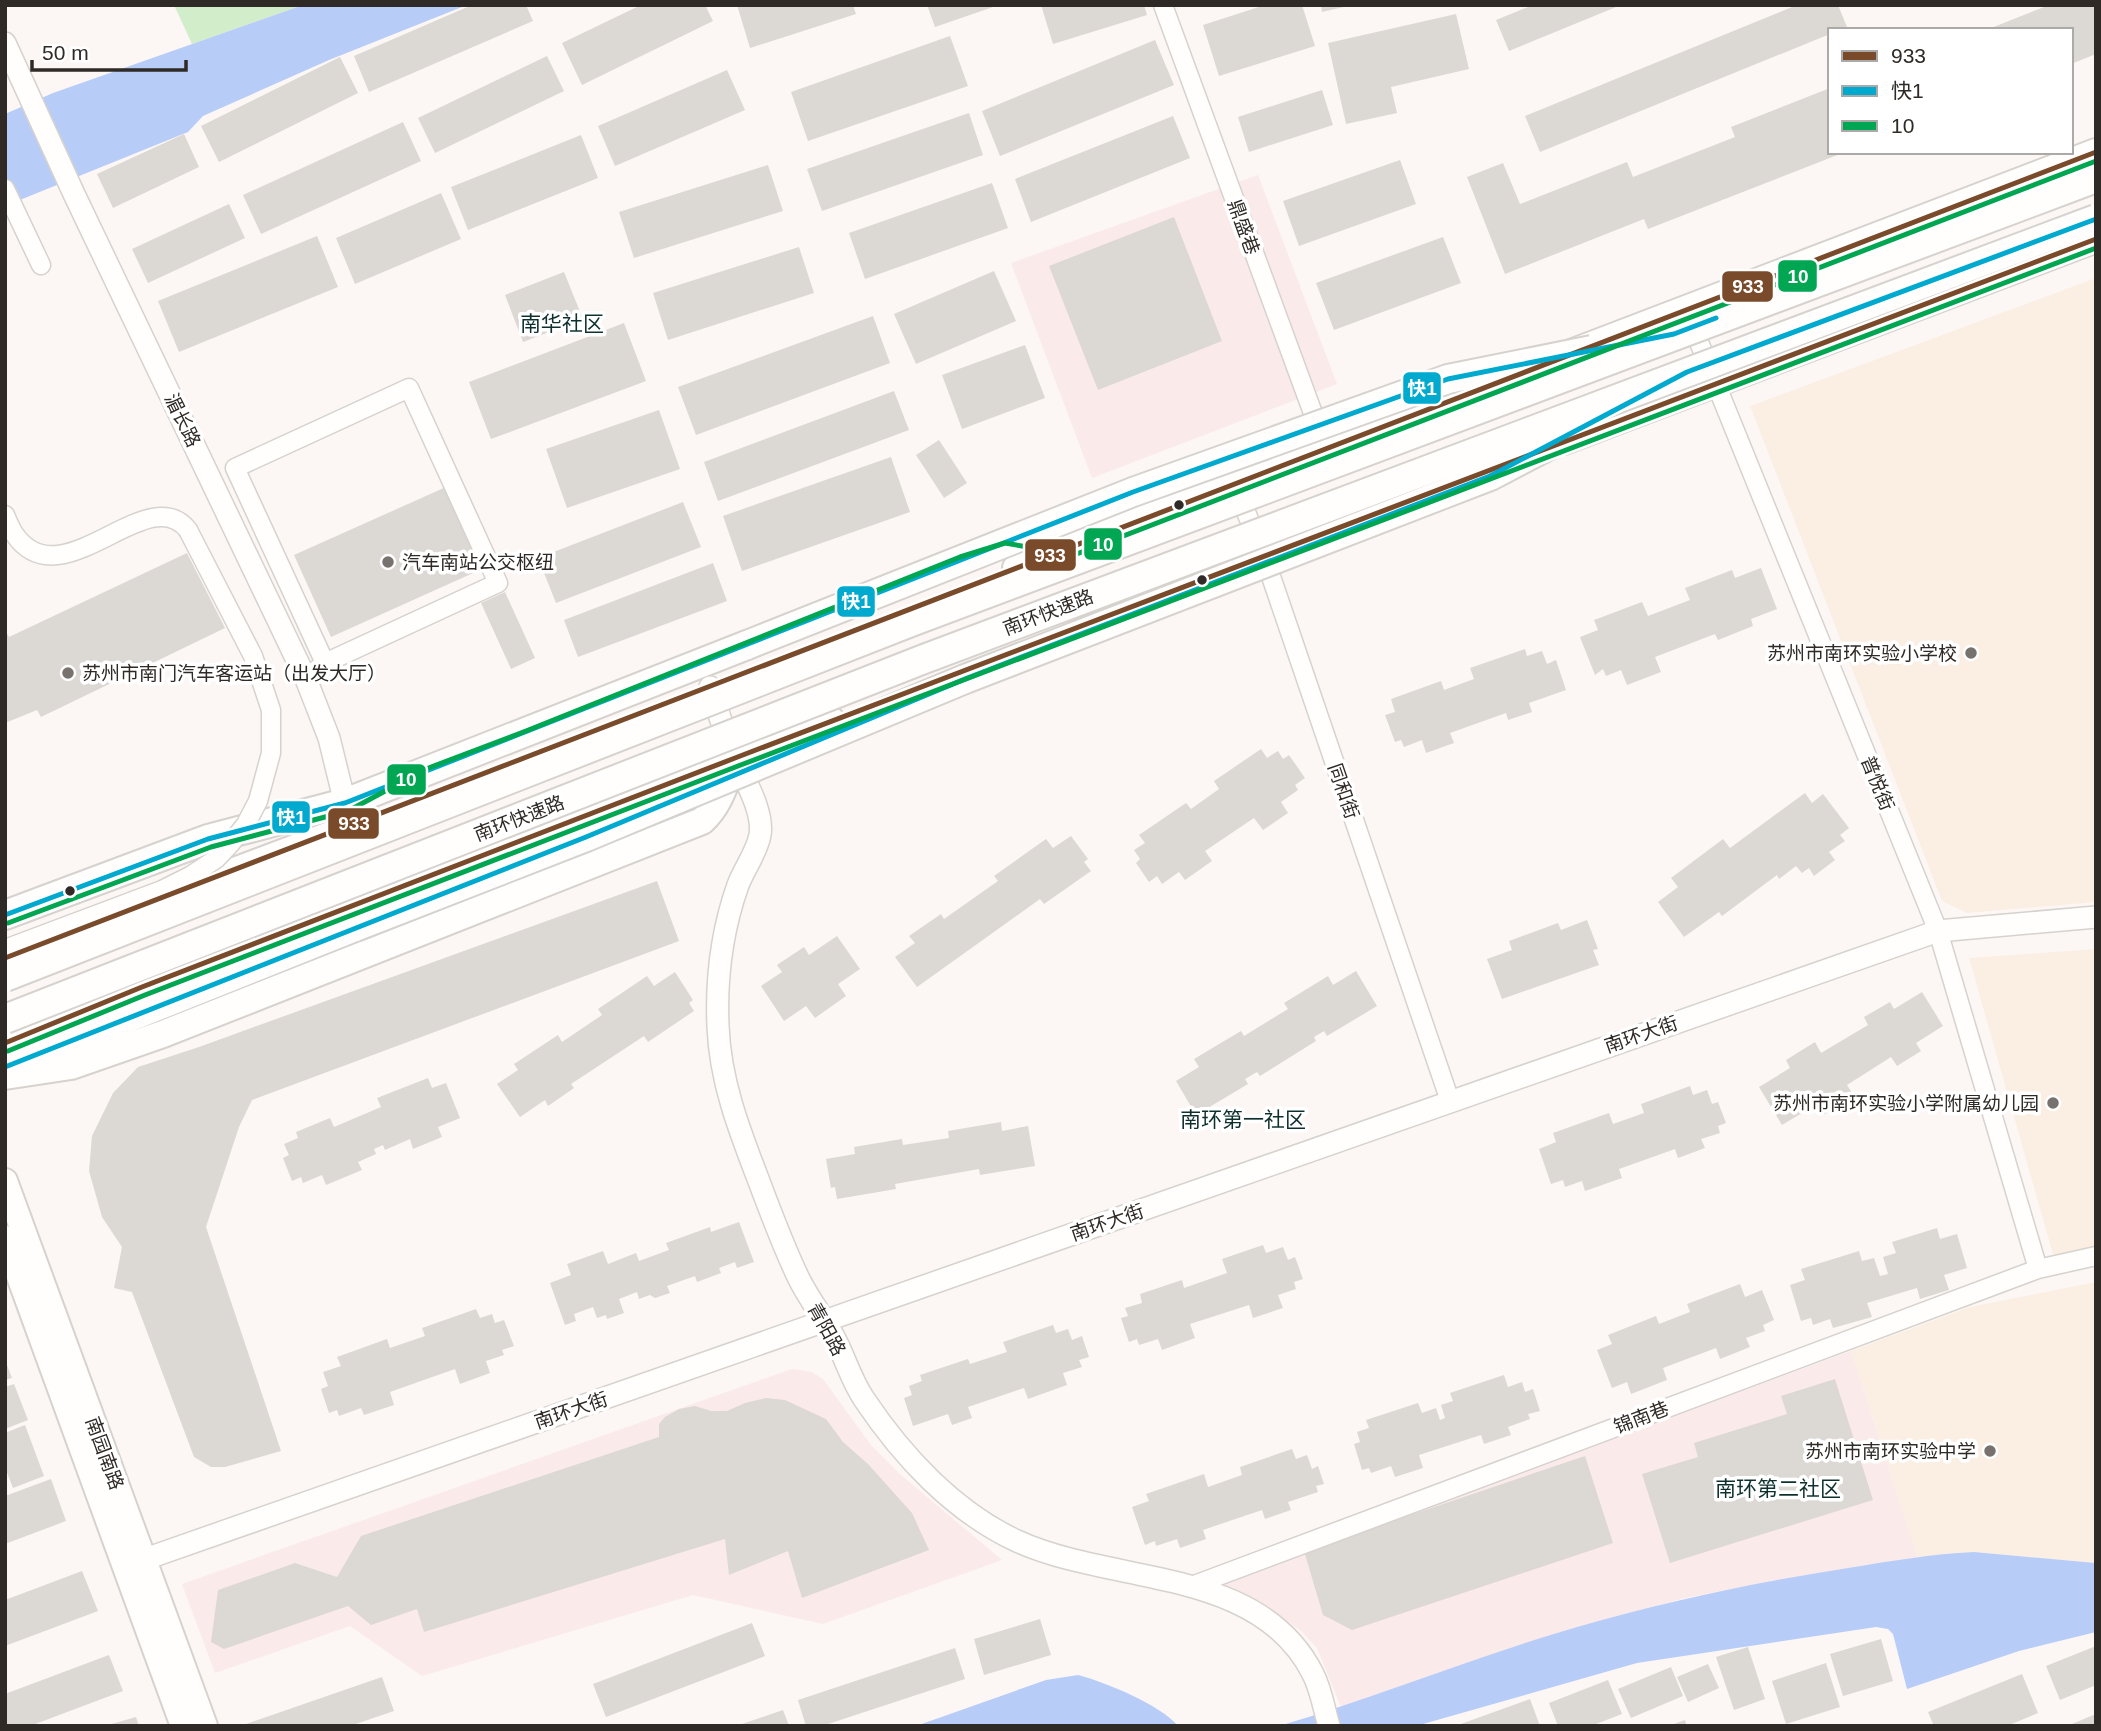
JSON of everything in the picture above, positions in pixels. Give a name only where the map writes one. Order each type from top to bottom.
[{"type":"highway","name":"南环快速路","points":[[5,977],[1680,321],[2094,167]]},
{"type":"highway","name":"南环快速路","points":[[5,1019],[924,659],[2096,219]]},
{"type":"highway","points":[[5,915],[208,839],[345,803],[1133,492],[1448,379],[1680,321]]},
{"type":"highway","points":[[5,1067],[586,837],[965,679],[1490,476],[1687,372]]},
{"type":"main road","points":[[5,1043],[155,982],[735,758],[2096,239]]},
{"type":"main road","points":[[5,958],[1326,448],[1680,321]]},
{"type":"main road","points":[[345,803],[422,761],[957,549],[1004,534],[1071,547]]},
{"type":"main road","points":[[5,1076],[71,1066],[163,1034],[702,821],[711,813],[717,802],[735,758]]},
{"type":"main road","name":"南园南路","points":[[5,1181],[135,1562],[183,1726]]},
{"type":"main road","name":"南园南路","points":[[5,1238],[135,1562],[205,1726]]},
{"type":"street","name":"鼎盛巷","points":[[1163,5],[1326,448]]},
{"type":"street","name":"湄长路","points":[[5,43],[74,194],[306,678],[328,738],[345,803]]},
{"type":"street","points":[[5,189],[41,265]]},
{"type":"street","name":"普悦街","points":[[1680,321],[1715,384],[1938,931],[2038,1269]]},
{"type":"street","points":[[306,678],[325,663],[498,583],[409,388],[235,468],[325,663]]},
{"type":"street","name":"同和街","points":[[1235,483],[1264,556],[1450,1101]]},
{"type":"street","points":[[5,516],[15,536],[27,547],[47,555],[63,555],[76,551],[151,519],[173,519],[182,523],[253,656],[271,709],[271,753],[258,802],[246,824],[216,859],[162,890],[5,949]]},
{"type":"street","name":"青阳路","points":[[710,687],[735,758],[754,797],[761,834],[737,887],[719,959],[718,1028],[726,1090],[776,1227],[799,1281],[824,1322],[862,1397],[894,1439],[939,1489],[981,1521],[1017,1541],[1068,1559],[1160,1577],[1238,1603],[1272,1623],[1294,1646],[1314,1675],[1329,1726]]},
{"type":"street","name":"南环大街","points":[[135,1562],[1938,931],[2096,917]]},
{"type":"street","name":"锦南巷","points":[[1189,1587],[2038,1269],[2096,1256]]},
{"type":"shaded area","points":[[1258,175],[1337,384],[1092,478],[1011,263]]},
{"type":"shaded area","name":"苏州市南环实验小学校","points":[[2096,278],[2096,902],[1967,913],[1942,901],[1750,406]]},
{"type":"shaded area","name":"苏州市南环实验小学附属幼儿园","points":[[2096,949],[2096,1248],[2054,1258],[1969,958]]},
{"type":"shaded area","name":"苏州市南环实验中学","points":[[2096,1282],[2096,1563],[1974,1552],[1918,1557],[1851,1351],[1970,1307]]},
{"type":"shaded area","points":[[1851,1351],[1918,1557],[1685,1598],[1577,1627],[1341,1707],[1317,1648],[1301,1631],[1274,1611],[1218,1582]]},
{"type":"shaded area","points":[[792,1369],[812,1372],[823,1379],[871,1445],[901,1475],[1002,1560],[823,1624],[693,1595],[422,1676],[350,1626],[215,1673],[182,1584]]},
{"type":"green space","points":[[174,5],[303,5],[192,44]]},
{"type":"water","points":[[303,5],[467,5],[329,60],[203,116],[188,132],[5,206],[5,114],[53,93]]},
{"type":"water","points":[[1974,1552],[2096,1563],[2096,1632],[2019,1651],[1907,1689],[1893,1634],[1888,1629],[1876,1627],[1637,1663],[1416,1726],[1279,1726],[1540,1638],[1644,1609],[1814,1573],[1911,1558]]},
{"type":"water","points":[[1078,1675],[1146,1702],[1178,1726],[916,1726],[1046,1680]]},
{"type":"building","points":[[472,5],[526,5],[533,21],[369,92],[354,56]]},
{"type":"building","points":[[641,5],[705,5],[713,21],[582,85],[562,43]]},
{"type":"building","points":[[737,5],[853,5],[856,14],[750,48]]},
{"type":"building","points":[[927,5],[996,5],[996,6],[935,27]]},
{"type":"building","points":[[1041,5],[1144,5],[1147,15],[1053,44]]},
{"type":"building","points":[[1265,5],[1302,5],[1315,46],[1219,76],[1203,25]]},
{"type":"building","points":[[1321,5],[1348,5],[1348,6],[1322,12]]},
{"type":"building","points":[[1533,5],[1621,5],[1509,51],[1496,20]]},
{"type":"building","points":[[1797,5],[1838,5],[1847,27],[1828,28],[1828,35],[1540,152],[1525,116]]},
{"type":"building","points":[[2049,5],[2096,5],[2096,54],[2073,63],[2073,28],[1991,28]]},
{"type":"building","points":[[1456,14],[1469,69],[1391,87],[1397,113],[1346,124],[1328,43]]},
{"type":"building","points":[[950,36],[968,86],[808,141],[791,92]]},
{"type":"building","points":[[1155,40],[1174,85],[1000,156],[982,111]]},
{"type":"building","points":[[547,56],[564,91],[435,153],[418,118]]},
{"type":"building","points":[[340,57],[358,93],[219,162],[201,126]]},
{"type":"building","points":[[727,70],[745,110],[615,166],[598,126]]},
{"type":"building","points":[[1828,89],[1828,154],[1840,154],[1648,229],[1644,219],[1505,274],[1467,177],[1503,163],[1520,204],[1627,162],[1633,177],[1735,137],[1731,127]]},
{"type":"building","points":[[1322,90],[1333,125],[1249,152],[1238,117]]},
{"type":"building","points":[[969,113],[983,155],[822,211],[807,169]]},
{"type":"building","points":[[1173,116],[1190,158],[1031,222],[1015,179]]},
{"type":"building","points":[[403,122],[421,161],[261,234],[243,195]]},
{"type":"building","points":[[184,134],[199,167],[113,208],[97,174]]},
{"type":"building","points":[[581,135],[598,178],[468,230],[451,187]]},
{"type":"building","points":[[1400,160],[1416,204],[1299,246],[1283,201]]},
{"type":"building","points":[[768,165],[783,211],[634,258],[619,212]]},
{"type":"building","points":[[992,183],[1008,228],[865,279],[849,233]]},
{"type":"building","points":[[441,193],[461,239],[355,284],[336,238]]},
{"type":"building","points":[[229,204],[245,238],[148,283],[132,249]]},
{"type":"building","points":[[1174,217],[1222,341],[1098,390],[1049,266]]},
{"type":"building","points":[[317,236],[338,287],[179,352],[158,301]]},
{"type":"building","points":[[1443,237],[1461,283],[1334,330],[1316,283]]},
{"type":"building","points":[[799,247],[814,293],[668,340],[653,293]]},
{"type":"building","points":[[994,271],[1016,321],[916,364],[894,314]]},
{"type":"building","points":[[564,272],[583,319],[523,342],[505,295]]},
{"type":"building","points":[[873,316],[890,363],[696,435],[678,387]]},
{"type":"building","points":[[624,323],[646,381],[491,439],[469,382]]},
{"type":"building","points":[[1025,345],[1045,398],[962,429],[942,375]]},
{"type":"building","points":[[894,391],[909,430],[718,501],[704,462]]},
{"type":"building","points":[[659,410],[680,469],[567,508],[546,449]]},
{"type":"building","points":[[939,440],[967,483],[944,498],[916,455]]},
{"type":"building","points":[[891,457],[910,512],[742,571],[723,516]]},
{"type":"building","name":"汽车南站公交枢纽","points":[[446,487],[482,569],[331,637],[294,555]]},
{"type":"building","points":[[683,502],[701,547],[556,603],[538,558]]},
{"type":"building","name":"苏州市南门汽车客运站（出发大厅）","points":[[187,553],[225,628],[41,717],[37,710],[5,723],[5,630],[9,637]]},
{"type":"building","points":[[713,563],[727,601],[578,657],[564,620]]},
{"type":"building","points":[[1761,568],[1777,609],[1751,619],[1753,626],[1718,640],[1715,634],[1655,657],[1661,672],[1627,685],[1621,670],[1606,676],[1603,669],[1595,675],[1580,637],[1598,630],[1594,620],[1642,602],[1648,616],[1690,600],[1685,588],[1732,570],[1735,578]]},
{"type":"building","points":[[505,592],[535,658],[511,669],[481,603]]},
{"type":"building","points":[[1525,649],[1527,656],[1542,651],[1547,664],[1556,660],[1566,690],[1529,703],[1532,712],[1508,720],[1506,713],[1450,733],[1454,743],[1426,753],[1422,740],[1404,747],[1401,740],[1395,742],[1385,715],[1395,712],[1391,699],[1441,681],[1444,690],[1474,679],[1470,668]]},
{"type":"building","points":[[1261,749],[1267,758],[1278,751],[1283,759],[1289,755],[1305,778],[1295,785],[1298,790],[1281,802],[1288,813],[1263,830],[1254,818],[1205,851],[1212,861],[1185,880],[1179,872],[1162,884],[1157,876],[1149,882],[1136,863],[1140,859],[1134,850],[1145,843],[1139,835],[1186,803],[1191,809],[1219,789],[1214,781]]},
{"type":"building","points":[[1805,793],[1812,803],[1823,794],[1849,828],[1840,835],[1845,841],[1829,852],[1835,860],[1814,876],[1809,868],[1802,873],[1796,866],[1779,879],[1777,875],[1722,916],[1719,912],[1684,937],[1658,902],[1678,887],[1671,878],[1723,839],[1730,848]]},
{"type":"building","points":[[1071,836],[1088,859],[1084,862],[1091,871],[1044,904],[1040,899],[917,987],[895,957],[915,943],[909,936],[941,914],[944,919],[998,881],[994,876],[1046,839],[1053,848]]},
{"type":"building","points":[[657,881],[679,941],[252,1100],[239,1127],[206,1227],[281,1451],[225,1467],[211,1467],[194,1457],[132,1292],[114,1288],[122,1247],[102,1217],[89,1171],[92,1136],[113,1093],[138,1067]]},
{"type":"building","points":[[1587,920],[1598,949],[1593,950],[1599,965],[1502,999],[1487,959],[1512,950],[1509,941],[1558,923],[1561,930]]},
{"type":"building","points":[[837,936],[860,969],[838,984],[846,996],[815,1018],[806,1006],[784,1021],[761,986],[782,972],[777,965],[804,947],[809,955]]},
{"type":"building","points":[[1356,971],[1377,1006],[1327,1036],[1324,1031],[1314,1037],[1316,1041],[1260,1076],[1257,1072],[1245,1079],[1248,1084],[1196,1115],[1176,1081],[1199,1067],[1194,1059],[1241,1031],[1244,1036],[1288,1009],[1284,1003],[1328,976],[1333,985]]},
{"type":"building","points":[[675,972],[693,1000],[689,1003],[694,1011],[648,1042],[644,1036],[571,1084],[574,1088],[548,1106],[545,1100],[520,1117],[497,1084],[518,1070],[514,1064],[558,1035],[562,1042],[602,1015],[598,1009],[647,976],[654,986]]},
{"type":"building","points":[[1922,992],[1943,1026],[1916,1043],[1921,1051],[1897,1066],[1891,1057],[1847,1085],[1854,1096],[1823,1115],[1817,1104],[1782,1125],[1759,1087],[1790,1068],[1786,1060],[1815,1042],[1821,1053],[1868,1025],[1864,1017],[1890,1002],[1894,1009]]},
{"type":"building","points":[[428,1078],[432,1088],[446,1083],[460,1118],[438,1127],[442,1137],[413,1149],[410,1139],[385,1150],[383,1145],[374,1149],[376,1154],[358,1162],[362,1170],[326,1185],[322,1175],[303,1183],[301,1177],[292,1181],[283,1158],[289,1155],[284,1144],[298,1138],[296,1132],[330,1118],[334,1127],[381,1107],[377,1098]]},
{"type":"building","points":[[1690,1086],[1693,1095],[1707,1090],[1712,1104],[1718,1102],[1726,1123],[1718,1126],[1720,1133],[1701,1139],[1705,1148],[1678,1158],[1675,1149],[1619,1169],[1622,1178],[1585,1191],[1582,1181],[1565,1187],[1563,1180],[1551,1184],[1539,1149],[1556,1142],[1553,1133],[1609,1113],[1613,1124],[1644,1113],[1641,1104]]},
{"type":"building","points":[[1001,1122],[1002,1131],[1028,1126],[1035,1166],[980,1175],[979,1169],[895,1184],[896,1189],[837,1199],[835,1187],[831,1188],[826,1159],[855,1154],[854,1147],[902,1139],[903,1145],[949,1138],[948,1131]]},
{"type":"building","points":[[739,1222],[754,1262],[737,1268],[735,1262],[719,1268],[721,1273],[697,1282],[695,1276],[667,1286],[670,1293],[655,1298],[650,1295],[639,1299],[637,1292],[619,1299],[624,1313],[607,1319],[606,1315],[597,1318],[593,1307],[574,1314],[576,1321],[565,1325],[550,1283],[571,1275],[567,1264],[603,1251],[608,1264],[636,1253],[639,1261],[669,1250],[666,1243],[710,1227],[711,1232]]},
{"type":"building","points":[[1937,1228],[1940,1239],[1957,1234],[1967,1268],[1944,1275],[1949,1290],[1920,1299],[1917,1288],[1867,1303],[1872,1317],[1833,1328],[1830,1319],[1813,1325],[1811,1318],[1801,1321],[1790,1285],[1805,1280],[1801,1269],[1859,1251],[1862,1261],[1874,1258],[1880,1276],[1888,1274],[1883,1257],[1896,1253],[1892,1242]]},
{"type":"building","points":[[1263,1245],[1266,1253],[1283,1247],[1288,1260],[1295,1257],[1303,1279],[1294,1282],[1296,1289],[1278,1295],[1283,1308],[1253,1318],[1249,1305],[1190,1324],[1195,1338],[1162,1350],[1158,1339],[1139,1345],[1137,1339],[1129,1342],[1121,1318],[1128,1316],[1125,1308],[1142,1303],[1140,1294],[1182,1280],[1184,1288],[1227,1273],[1222,1259]]},
{"type":"building","points":[[1740,1284],[1745,1297],[1762,1290],[1774,1320],[1763,1325],[1765,1331],[1746,1338],[1750,1347],[1720,1359],[1716,1348],[1663,1368],[1667,1380],[1631,1394],[1627,1382],[1612,1388],[1597,1350],[1612,1344],[1608,1335],[1656,1316],[1659,1324],[1690,1312],[1687,1304]]},
{"type":"building","points":[[476,1309],[480,1318],[492,1314],[495,1323],[504,1320],[514,1346],[502,1350],[504,1355],[486,1361],[490,1373],[460,1384],[455,1369],[390,1392],[394,1405],[364,1415],[361,1408],[339,1416],[337,1410],[329,1413],[321,1389],[328,1386],[323,1372],[341,1366],[337,1357],[387,1339],[390,1348],[425,1336],[422,1328]]},
{"type":"building","points":[[1053,1325],[1056,1333],[1068,1329],[1072,1340],[1082,1336],[1089,1357],[1079,1360],[1082,1367],[1063,1373],[1067,1385],[1028,1399],[1024,1388],[968,1407],[972,1418],[952,1425],[948,1414],[913,1426],[904,1398],[912,1395],[909,1386],[922,1381],[920,1375],[968,1359],[970,1364],[1007,1352],[1003,1342]]},
{"type":"building","points":[[5,1360],[12,1378],[5,1380]]},
{"type":"building","points":[[1504,1375],[1508,1387],[1522,1382],[1525,1392],[1533,1389],[1540,1411],[1528,1414],[1530,1419],[1508,1427],[1511,1435],[1484,1444],[1481,1435],[1419,1455],[1423,1468],[1395,1477],[1391,1466],[1371,1473],[1369,1468],[1362,1470],[1354,1444],[1360,1442],[1357,1432],[1369,1428],[1366,1420],[1418,1403],[1422,1413],[1436,1408],[1440,1420],[1445,1418],[1441,1405],[1453,1401],[1450,1393]]},
{"type":"building","points":[[1835,1379],[1873,1500],[1670,1563],[1642,1474],[1698,1457],[1694,1443],[1787,1414],[1781,1396]]},
{"type":"building","points":[[14,1384],[28,1420],[5,1429],[5,1387]]},
{"type":"building","points":[[766,1398],[785,1400],[826,1419],[843,1442],[868,1464],[912,1513],[929,1550],[802,1598],[788,1551],[729,1575],[725,1539],[424,1632],[417,1609],[371,1625],[348,1606],[224,1649],[211,1642],[218,1590],[295,1563],[337,1577],[361,1536],[659,1437],[659,1424],[679,1409],[695,1406],[711,1411],[727,1411]]},
{"type":"building","points":[[25,1425],[44,1476],[13,1488],[5,1467],[5,1433]]},
{"type":"building","points":[[1292,1449],[1296,1459],[1307,1455],[1312,1469],[1318,1466],[1324,1484],[1316,1486],[1318,1492],[1288,1502],[1291,1510],[1265,1519],[1262,1510],[1203,1530],[1206,1539],[1180,1548],[1177,1539],[1156,1546],[1155,1541],[1145,1545],[1132,1507],[1149,1501],[1146,1494],[1204,1474],[1208,1487],[1242,1475],[1240,1467]]},
{"type":"building","points":[[1585,1456],[1613,1543],[1352,1630],[1323,1615],[1304,1551]]},
{"type":"building","points":[[51,1479],[66,1521],[5,1544],[5,1496]]},
{"type":"building","points":[[82,1571],[98,1611],[5,1646],[5,1600]]},
{"type":"building","points":[[1040,1619],[1051,1655],[984,1675],[974,1639]]},
{"type":"building","points":[[752,1623],[765,1656],[606,1717],[593,1684]]},
{"type":"building","points":[[1881,1639],[1893,1681],[1843,1696],[1830,1654]]},
{"type":"building","points":[[2096,1646],[2096,1685],[2060,1700],[2046,1666]]},
{"type":"building","points":[[1748,1647],[1765,1699],[1734,1710],[1716,1657]]},
{"type":"building","points":[[955,1648],[965,1679],[822,1726],[806,1726],[798,1700]]},
{"type":"building","points":[[109,1655],[123,1691],[30,1726],[5,1726],[5,1694]]},
{"type":"building","points":[[1826,1663],[1840,1707],[1786,1724],[1772,1681]]},
{"type":"building","points":[[1708,1664],[1719,1688],[1688,1702],[1677,1677]]},
{"type":"building","points":[[1671,1667],[1683,1696],[1631,1718],[1618,1689]]},
{"type":"building","points":[[2022,1674],[2038,1713],[2007,1726],[1934,1726],[1928,1712]]},
{"type":"building","points":[[382,1677],[394,1711],[350,1726],[240,1726]]},
{"type":"building","points":[[1608,1680],[1622,1714],[1591,1726],[1558,1726],[1549,1703]]},
{"type":"building","points":[[1530,1699],[1540,1726],[1458,1726],[1458,1725]]},
{"type":"building","points":[[783,1710],[789,1726],[739,1726],[739,1725]]},
{"type":"building","points":[[2096,1714],[2096,1726],[2067,1726]]},
{"type":"building","points":[[136,1717],[139,1726],[108,1726],[108,1725]]},
{"type":"building","points":[[1685,1720],[1687,1726],[1671,1726],[1671,1725]]},
{"type":"transit line","name":"933","points":[[5,958],[2096,152]]},
{"type":"transit line","name":"10","points":[[8,923],[211,847],[348,811],[426,769],[960,557],[1005,543],[1074,555],[2096,161]]},
{"type":"transit line","name":"快1","points":[[5,1067],[586,837],[965,679],[1490,476],[1687,372],[2096,219]]},
{"type":"transit line","name":"933","points":[[5,1043],[142,987],[735,758],[2096,239]]},
{"type":"transit line","name":"10","points":[[8,1051],[145,995],[738,766],[2096,248]]},
{"type":"transit line","name":"快1","points":[[5,915],[208,839],[345,803],[1133,492],[1448,379],[1674,334],[1716,318]]},
{"type":"place","name":"汽车南站公交枢纽","points":[[388,562]]},
{"type":"place","name":"苏州市南环实验小学校","points":[[1971,653]]},
{"type":"place","name":"苏州市南门汽车客运站（出发大厅）","points":[[68,673]]},
{"type":"place","name":"苏州市南环实验小学附属幼儿园","points":[[2053,1103]]},
{"type":"place","name":"苏州市南环实验中学","points":[[1990,1451]]},
{"type":"district","name":"南华社区","points":[[562,324]]},
{"type":"district","name":"南环第一社区","points":[[1243,1120]]},
{"type":"district","name":"南环第二社区","points":[[1778,1489]]}]
